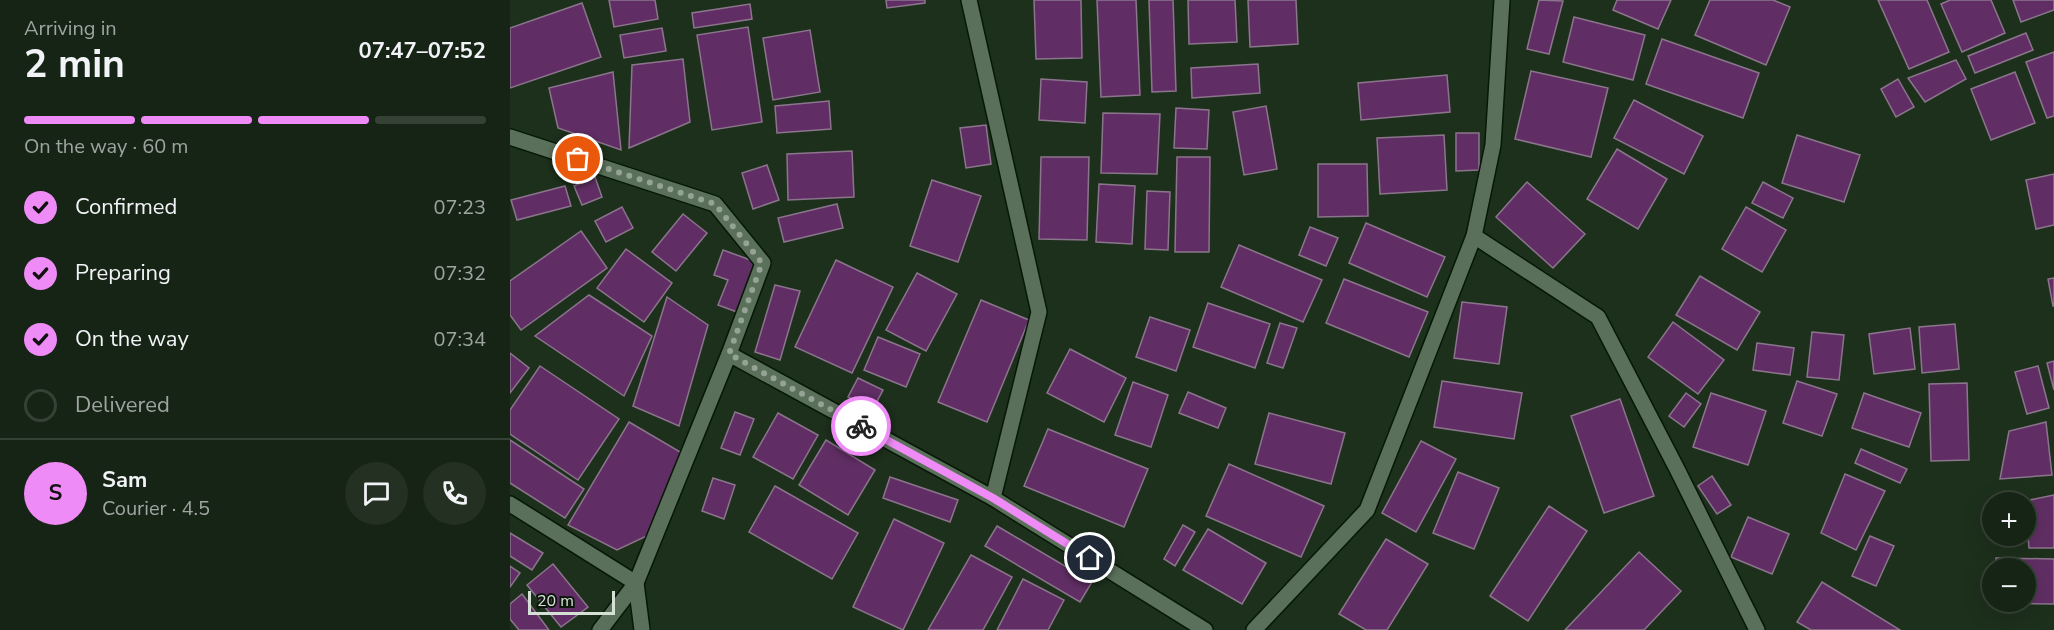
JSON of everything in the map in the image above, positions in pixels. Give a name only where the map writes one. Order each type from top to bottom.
[{"type":"street","points":[[969,0],[1039,312],[993,498]]},
{"type":"street","points":[[1254,630],[1367,510],[1474,236],[1494,145],[1502,0]]},
{"type":"street","points":[[510,137],[715,204],[762,263],[729,354],[636,583],[600,630]]},
{"type":"street","points":[[1474,236],[1598,317],[1757,630]]},
{"type":"street","points":[[729,354],[993,498],[1205,630]]},
{"type":"street","points":[[510,504],[636,583]]},
{"type":"street","points":[[636,583],[642,630]]},
{"type":"building","points":[[609,0],[655,0],[658,19],[614,27]]},
{"type":"building","points":[[886,0],[925,0],[925,3],[887,8]]},
{"type":"building","points":[[1034,0],[1081,0],[1082,58],[1036,59]]},
{"type":"building","points":[[1097,0],[1136,0],[1140,95],[1101,97]]},
{"type":"building","points":[[1149,0],[1173,0],[1176,91],[1152,92]]},
{"type":"building","points":[[1188,0],[1235,0],[1237,42],[1189,44]]},
{"type":"building","points":[[1248,0],[1296,0],[1298,44],[1250,47]]},
{"type":"building","points":[[1539,0],[1563,1],[1549,54],[1527,49]]},
{"type":"building","points":[[1617,0],[1671,0],[1658,29],[1613,10]]},
{"type":"building","points":[[1710,0],[1773,0],[1790,7],[1766,65],[1695,35]]},
{"type":"building","points":[[1878,0],[1927,0],[1949,52],[1909,69]]},
{"type":"building","points":[[1950,0],[1991,0],[2005,33],[1962,52],[1941,4]]},
{"type":"building","points":[[2013,0],[2054,0],[2054,10],[2021,22]]},
{"type":"building","points":[[582,3],[601,57],[510,88],[510,28]]},
{"type":"building","points":[[750,4],[752,19],[694,28],[692,13]]},
{"type":"building","points":[[1574,17],[1645,35],[1633,80],[1563,62]]},
{"type":"building","points":[[748,27],[762,122],[712,130],[697,35]]},
{"type":"building","points":[[662,28],[666,51],[624,58],[620,35]]},
{"type":"building","points":[[810,30],[820,92],[773,100],[763,38]]},
{"type":"building","points":[[2026,33],[2033,50],[1975,73],[1968,56]]},
{"type":"building","points":[[1662,39],[1759,73],[1743,118],[1646,84]]},
{"type":"building","points":[[2054,52],[2054,116],[2047,118],[2026,62]]},
{"type":"building","points":[[683,59],[690,122],[629,148],[632,65]]},
{"type":"building","points":[[1956,60],[1966,79],[1925,102],[1908,78]]},
{"type":"building","points":[[1258,64],[1260,93],[1192,98],[1191,68]]},
{"type":"building","points":[[1531,71],[1608,88],[1591,157],[1515,139]]},
{"type":"building","points":[[613,72],[621,150],[558,128],[549,88]]},
{"type":"building","points":[[2015,72],[2035,123],[1991,140],[1971,89]]},
{"type":"building","points":[[1447,75],[1450,112],[1361,120],[1358,83]]},
{"type":"building","points":[[1041,79],[1087,82],[1085,123],[1039,120]]},
{"type":"building","points":[[1898,79],[1914,107],[1896,117],[1881,89]]},
{"type":"building","points":[[1634,100],[1703,136],[1684,174],[1614,138]]},
{"type":"building","points":[[829,101],[831,129],[777,133],[775,106]]},
{"type":"building","points":[[1266,106],[1277,169],[1244,175],[1233,112]]},
{"type":"building","points":[[1176,108],[1209,110],[1207,149],[1174,148]]},
{"type":"building","points":[[1103,113],[1160,114],[1157,174],[1101,173]]},
{"type":"building","points":[[986,125],[991,164],[966,168],[960,128]]},
{"type":"building","points":[[1456,133],[1479,133],[1479,170],[1456,171]]},
{"type":"building","points":[[1444,135],[1447,190],[1380,194],[1377,138]]},
{"type":"building","points":[[1797,135],[1860,155],[1844,202],[1782,183]]},
{"type":"building","points":[[1617,149],[1667,179],[1638,229],[1587,199]]},
{"type":"building","points":[[852,151],[854,197],[788,200],[787,154]]},
{"type":"building","points":[[1041,157],[1089,157],[1087,240],[1039,239]]},
{"type":"building","points":[[1177,157],[1210,157],[1209,252],[1175,252]]},
{"type":"building","points":[[1318,164],[1367,164],[1368,216],[1318,217]]},
{"type":"building","points":[[767,165],[779,200],[753,209],[742,173]]},
{"type":"building","points":[[2054,174],[2054,225],[2036,229],[2026,180]]},
{"type":"building","points":[[595,177],[602,197],[582,205],[574,186]]},
{"type":"building","points":[[932,180],[981,196],[958,262],[910,246]]},
{"type":"building","points":[[1527,182],[1585,234],[1553,268],[1496,217]]},
{"type":"building","points":[[1763,182],[1793,198],[1783,218],[1752,203]]},
{"type":"building","points":[[1099,184],[1135,186],[1132,244],[1096,242]]},
{"type":"building","points":[[565,186],[571,206],[517,220],[511,200]]},
{"type":"building","points":[[1147,191],[1170,192],[1168,250],[1145,249]]},
{"type":"building","points":[[837,204],[843,228],[784,242],[778,218]]},
{"type":"building","points":[[622,207],[633,228],[606,242],[595,221]]},
{"type":"building","points":[[1746,207],[1786,230],[1762,272],[1722,249]]},
{"type":"building","points":[[683,214],[707,233],[676,271],[652,252]]},
{"type":"building","points":[[1366,223],[1445,257],[1427,297],[1349,263]]},
{"type":"building","points":[[1310,227],[1338,238],[1326,266],[1299,255]]},
{"type":"building","points":[[581,231],[607,268],[521,330],[510,315],[510,281]]},
{"type":"building","points":[[1239,245],[1322,280],[1303,322],[1221,287]]},
{"type":"building","points":[[626,249],[672,283],[644,322],[597,288]]},
{"type":"building","points":[[723,250],[756,262],[737,312],[718,305],[728,280],[714,275]]},
{"type":"building","points":[[836,260],[893,287],[852,373],[795,347]]},
{"type":"building","points":[[917,273],[957,294],[926,351],[886,330]]},
{"type":"building","points":[[1700,276],[1760,312],[1737,350],[1676,315]]},
{"type":"building","points":[[2054,278],[2054,306],[2053,306],[2048,279]]},
{"type":"building","points":[[1344,279],[1428,312],[1409,357],[1326,323]]},
{"type":"building","points":[[775,285],[800,291],[780,360],[755,352]]},
{"type":"building","points":[[589,295],[652,336],[624,396],[535,336]]},
{"type":"building","points":[[667,297],[708,325],[679,426],[633,406]]},
{"type":"building","points":[[981,300],[1029,320],[987,422],[938,402]]},
{"type":"building","points":[[1462,302],[1507,307],[1499,364],[1454,358]]},
{"type":"building","points":[[1208,303],[1270,324],[1255,368],[1193,347]]},
{"type":"building","points":[[1150,317],[1190,330],[1176,371],[1136,357]]},
{"type":"building","points":[[1673,322],[1724,360],[1698,394],[1648,357]]},
{"type":"building","points":[[1280,323],[1297,328],[1283,368],[1267,363]]},
{"type":"building","points":[[1955,324],[1959,369],[1922,373],[1919,327]]},
{"type":"building","points":[[1910,328],[1915,369],[1874,374],[1869,334]]},
{"type":"building","points":[[1812,332],[1844,335],[1839,380],[1807,377]]},
{"type":"building","points":[[878,337],[920,354],[906,387],[864,370]]},
{"type":"building","points":[[1757,343],[1794,348],[1790,375],[1753,370]]},
{"type":"building","points":[[1070,349],[1126,378],[1104,422],[1047,393]]},
{"type":"building","points":[[510,353],[529,368],[510,393]]},
{"type":"building","points":[[2054,361],[2054,390],[2047,363]]},
{"type":"building","points":[[540,366],[619,419],[578,480],[510,434],[510,410]]},
{"type":"building","points":[[2038,366],[2049,408],[2027,414],[2015,372]]},
{"type":"building","points":[[858,378],[883,390],[873,409],[848,397]]},
{"type":"building","points":[[1442,381],[1522,393],[1514,439],[1434,427]]},
{"type":"building","points":[[1797,381],[1837,394],[1822,436],[1783,423]]},
{"type":"building","points":[[1133,382],[1168,395],[1151,447],[1115,435]]},
{"type":"building","points":[[1967,383],[1969,460],[1931,461],[1929,384]]},
{"type":"building","points":[[1188,392],[1226,408],[1218,428],[1179,413]]},
{"type":"building","points":[[1686,393],[1701,404],[1684,427],[1669,416]]},
{"type":"building","points":[[1711,393],[1766,411],[1748,465],[1693,447]]},
{"type":"building","points":[[1864,393],[1921,413],[1909,447],[1852,428]]},
{"type":"building","points":[[1620,399],[1654,496],[1604,513],[1571,416]]},
{"type":"building","points":[[735,412],[754,419],[740,455],[721,448]]},
{"type":"building","points":[[778,413],[818,435],[793,479],[753,457]]},
{"type":"building","points":[[1269,413],[1345,433],[1331,484],[1255,464]]},
{"type":"building","points":[[629,422],[682,453],[651,534],[617,550],[568,525]]},
{"type":"building","points":[[2046,422],[2052,475],[2000,479],[2009,431]]},
{"type":"building","points":[[1048,429],[1148,469],[1124,527],[1024,486]]},
{"type":"building","points":[[510,440],[584,489],[565,518],[510,483]]},
{"type":"building","points":[[826,440],[875,470],[848,515],[799,485]]},
{"type":"building","points":[[1421,441],[1456,459],[1416,532],[1382,513]]},
{"type":"building","points":[[1861,449],[1907,469],[1900,483],[1855,463]]},
{"type":"building","points":[[1229,464],[1324,506],[1301,557],[1206,516]]},
{"type":"building","points":[[1458,472],[1499,488],[1474,549],[1433,533]]},
{"type":"building","points":[[1845,474],[1885,491],[1856,550],[1821,533]]},
{"type":"building","points":[[1712,476],[1731,505],[1717,514],[1698,486]]},
{"type":"building","points":[[890,477],[958,500],[950,522],[883,498]]},
{"type":"building","points":[[713,478],[735,485],[724,519],[702,511]]},
{"type":"building","points":[[775,486],[858,533],[832,579],[749,532]]},
{"type":"building","points":[[2054,495],[2054,548],[2029,548],[2029,546],[2036,546],[2036,499]]},
{"type":"building","points":[[1549,506],[1587,531],[1528,621],[1490,596]]},
{"type":"building","points":[[1748,517],[1789,534],[1772,574],[1731,557]]},
{"type":"building","points":[[894,519],[944,543],[903,630],[853,607]]},
{"type":"building","points":[[1183,525],[1195,532],[1175,566],[1164,559]]},
{"type":"building","points":[[997,526],[1092,582],[1080,602],[985,546]]},
{"type":"building","points":[[1208,529],[1266,563],[1242,604],[1183,570]]},
{"type":"building","points":[[510,533],[543,553],[532,570],[510,556]]},
{"type":"building","points":[[1870,536],[1894,546],[1876,586],[1852,576]]},
{"type":"building","points":[[1386,539],[1428,564],[1387,630],[1366,630],[1339,614]]},
{"type":"building","points":[[1639,552],[1681,591],[1644,630],[1565,630]]},
{"type":"building","points":[[971,555],[1012,577],[983,630],[928,630]]},
{"type":"building","points":[[2036,559],[2054,559],[2054,604],[2036,604]]},
{"type":"building","points":[[553,564],[588,607],[561,627],[527,585]]},
{"type":"building","points":[[510,566],[520,573],[510,587]]},
{"type":"building","points":[[1023,579],[1064,600],[1048,630],[997,630]]},
{"type":"building","points":[[1822,582],[1900,630],[1811,630],[1797,622]]},
{"type":"building","points":[[522,594],[549,630],[519,630],[510,619],[510,604]]},
{"type":"way so far","points":[[578,159],[715,204],[762,263],[729,354],[861,426]]},
{"type":"route","points":[[861,426],[993,498],[1090,558]]}]
